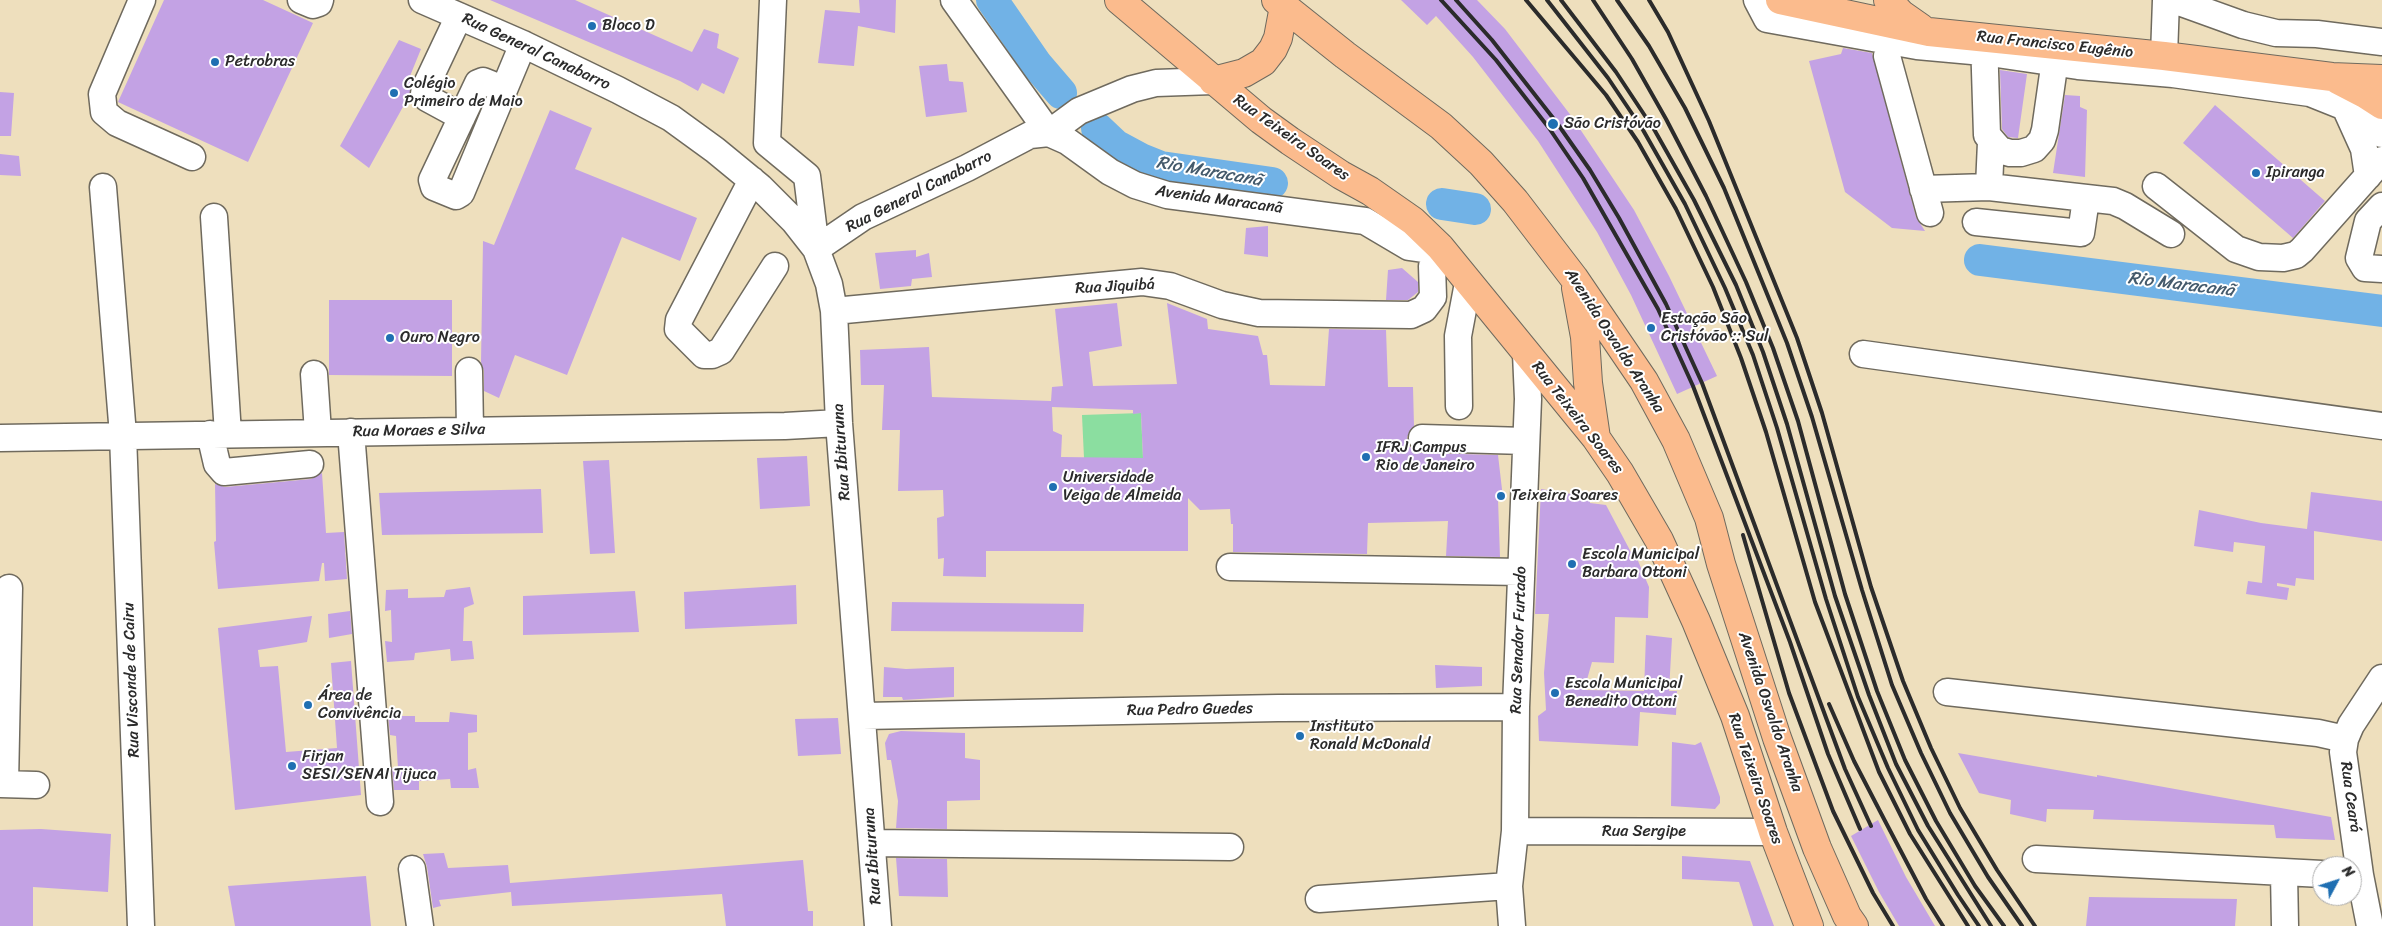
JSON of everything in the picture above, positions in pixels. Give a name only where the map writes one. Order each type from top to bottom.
[{"type":"main road","name":"Rua Teixeira Soares","points":[[1119,0],[1213,81],[1290,141],[1404,213],[1440,247],[1596,438],[1620,473],[1672,567],[1734,716],[1773,832],[1809,925]]},
{"type":"main road","points":[[1888,0],[1910,22],[1929,32]]},
{"type":"main road","name":"Rua Francisco Eugênio","points":[[1800,1],[1983,46],[2063,58],[2164,56],[2332,77],[2382,80]]},
{"type":"main road","points":[[1213,81],[1244,73],[1263,62],[1273,49],[1280,32],[1280,3]]},
{"type":"main road","name":"Avenida Osvaldo Aranha","points":[[1280,3],[1344,55],[1409,100],[1460,143],[1514,200],[1574,278],[1644,380],[1676,440],[1709,518],[1721,564],[1780,747],[1818,848],[1847,916],[1854,926]]},
{"type":"main road","name":"Rua Francisco Eugênio","points":[[2332,77],[2365,94],[2382,106]]},
{"type":"main road","points":[[1574,278],[1585,337],[1588,383],[1596,438]]},
{"type":"street","points":[[142,0],[102,94],[104,112],[116,123],[192,157]]},
{"type":"street","points":[[301,0],[313,5],[320,0]]},
{"type":"street","name":"Rua General Canabarro","points":[[422,0],[523,44],[618,90],[670,118],[715,150],[752,180],[794,221],[816,249],[842,231],[879,210],[967,168],[1030,135],[1049,133],[1079,111],[1132,89],[1156,83],[1213,81]]},
{"type":"street","name":"Rua Ibituruna","points":[[773,0],[767,143],[807,176],[816,249],[829,284],[834,311],[839,423],[878,926]]},
{"type":"street","name":"Avenida Maracanã","points":[[954,0],[1049,133],[1067,141],[1110,172],[1135,185],[1152,191],[1182,197],[1360,220],[1378,226],[1414,248],[1440,247]]},
{"type":"street","points":[[1757,0],[1767,19],[1917,46],[1983,46],[1985,125],[1987,135],[1991,142],[2000,150],[2010,154],[2034,149],[2042,140],[2063,58]]},
{"type":"street","points":[[2164,56],[2174,2],[2243,25],[2276,33],[2317,34],[2382,42]]},
{"type":"street","points":[[459,16],[425,88],[424,94],[427,98],[462,117]]},
{"type":"street","points":[[503,89],[480,81],[432,184],[434,187],[456,196],[459,196],[463,190],[523,44]]},
{"type":"street","points":[[1887,56],[1926,201],[1989,186],[2113,202],[2125,206],[2171,234]]},
{"type":"street","points":[[2058,105],[2058,89],[2063,58]]},
{"type":"street","points":[[2063,58],[2301,91],[2324,97],[2345,107],[2382,134]]},
{"type":"street","points":[[2156,186],[2236,250],[2259,257],[2282,258],[2296,255],[2377,169],[2364,150],[2332,77]]},
{"type":"street","points":[[1989,186],[1991,142]]},
{"type":"street","points":[[752,180],[679,320],[678,330],[704,354],[720,351],[775,266]]},
{"type":"street","name":"Rua Visconde de Cairu","points":[[103,187],[123,435],[140,926]]},
{"type":"street","points":[[1976,222],[2081,233],[2086,199]]},
{"type":"street","points":[[2382,206],[2368,221],[2359,258],[2365,268],[2382,269]]},
{"type":"street","points":[[214,217],[219,434],[217,464],[224,472],[310,464]]},
{"type":"street","points":[[1390,235],[1421,266],[1434,285]]},
{"type":"street","name":"Rua Jiquibá","points":[[834,311],[1142,282],[1170,286],[1222,305],[1258,313],[1411,315],[1428,305],[1433,297],[1432,266],[1440,247]]},
{"type":"street","points":[[1459,406],[1458,336],[1468,283]]},
{"type":"street","name":"Rua Senador Furtado","points":[[1512,926],[1509,886],[1515,831],[1516,707],[1528,374],[1526,353]]},
{"type":"street","points":[[1863,354],[2382,426]]},
{"type":"street","points":[[469,371],[470,430]]},
{"type":"street","points":[[314,374],[318,432]]},
{"type":"street","name":"Rua Moraes e Silva","points":[[0,438],[785,426],[839,423]]},
{"type":"street","points":[[351,432],[380,802]]},
{"type":"street","points":[[1422,438],[1525,441]]},
{"type":"street","points":[[1230,567],[1521,572]]},
{"type":"street","points":[[9,588],[2,784],[36,785]]},
{"type":"street","name":"Rua Ceará","points":[[2354,856],[2343,752],[2351,725],[2382,678]]},
{"type":"street","points":[[1947,692],[2318,733],[2345,740]]},
{"type":"street","name":"Rua Pedro Guedes","points":[[863,716],[1278,708],[1516,707]]},
{"type":"street","name":"Rua Sergipe","points":[[1515,831],[1773,832]]},
{"type":"street","points":[[872,844],[1230,847]]},
{"type":"street","points":[[2036,860],[2312,874]]},
{"type":"street","points":[[412,869],[420,926]]},
{"type":"street","points":[[2284,873],[2286,926]]},
{"type":"street","points":[[1319,899],[1509,886]]},
{"type":"street","name":"Rua Ceará","points":[[2362,897],[2370,926]]},
{"type":"street","points":[[2370,926],[2382,924]]},
{"type":"green space","points":[[1141,413],[1143,458],[1084,458],[1082,415]]},
{"type":"building","name":"Petrobras","points":[[164,0],[263,0],[313,23],[248,162],[118,102]]},
{"type":"building","name":"Bloco D","points":[[490,0],[575,0],[692,52],[704,29],[719,34],[717,48],[739,58],[724,94],[702,83],[698,91],[680,81]]},
{"type":"building","points":[[859,0],[896,0],[895,33],[858,26],[854,66],[818,63],[825,10],[860,13]]},
{"type":"building","points":[[1401,0],[1477,0],[1505,29],[1572,117],[1634,210],[1669,276],[1717,376],[1677,394],[1631,295],[1597,232],[1538,141],[1473,57],[1436,16],[1427,25]]},
{"type":"building","name":"Colégio Primeiro de Maio","points":[[399,40],[421,49],[410,76],[413,78],[409,96],[369,168],[340,146]]},
{"type":"building","points":[[1843,48],[1872,53],[1916,217],[1925,231],[1892,228],[1845,192],[1809,61],[1841,54]]},
{"type":"building","points":[[947,64],[949,81],[963,82],[967,112],[926,117],[919,66]]},
{"type":"building","points":[[2000,70],[2027,74],[2018,138],[2008,137],[2002,129]]},
{"type":"building","points":[[0,92],[14,93],[11,136],[0,136]]},
{"type":"building","points":[[2065,95],[2080,96],[2080,107],[2087,110],[2085,177],[2053,173]]},
{"type":"building","name":"Ipiranga","points":[[2215,105],[2325,201],[2293,238],[2183,143]]},
{"type":"building","points":[[550,110],[592,128],[575,169],[697,218],[680,261],[622,237],[567,375],[515,355],[499,398],[484,391],[484,371],[481,362],[483,241],[494,245]]},
{"type":"building","points":[[0,154],[19,156],[21,176],[0,175]]},
{"type":"building","points":[[1268,226],[1268,257],[1244,254],[1246,228]]},
{"type":"building","points":[[916,250],[916,257],[929,253],[932,277],[912,279],[911,286],[880,289],[875,253]]},
{"type":"building","points":[[1402,268],[1418,282],[1418,292],[1408,300],[1386,300],[1388,270]]},
{"type":"building","name":"Ouro Negro","points":[[329,300],[452,300],[452,376],[329,375]]},
{"type":"building","name":"Universidade Veiga de Almeida","points":[[1117,303],[1122,346],[1089,352],[1093,386],[1177,384],[1167,303],[1207,319],[1208,329],[1258,336],[1263,355],[1267,355],[1270,385],[1325,386],[1329,329],[1386,330],[1388,387],[1413,387],[1414,426],[1407,437],[1409,446],[1415,451],[1422,453],[1498,455],[1503,498],[1498,499],[1500,557],[1446,556],[1448,521],[1368,523],[1367,554],[1233,552],[1233,524],[1231,524],[1230,509],[1200,510],[1188,498],[1188,551],[986,551],[986,577],[943,576],[944,558],[938,559],[937,518],[944,516],[943,490],[898,491],[900,430],[882,430],[884,385],[861,385],[860,350],[929,347],[932,397],[1051,401],[1052,387],[1063,386],[1055,309]],"holes":[[[1052,407],[1133,410],[1133,414],[1141,413],[1143,458],[1061,457],[1062,435],[1053,431]]]},
{"type":"building","points":[[807,456],[810,506],[760,509],[757,458]]},
{"type":"building","points":[[609,460],[615,553],[590,554],[583,461]]},
{"type":"building","points":[[322,473],[326,533],[344,532],[347,579],[325,581],[324,563],[322,563],[319,581],[218,589],[214,542],[216,541],[215,484],[225,487],[311,479]]},
{"type":"building","points":[[541,489],[543,533],[382,535],[379,493]]},
{"type":"building","points":[[1541,489],[1590,497],[1590,503],[1606,505],[1633,556],[1636,556],[1649,587],[1648,618],[1615,617],[1614,663],[1592,662],[1584,690],[1644,691],[1646,635],[1672,638],[1669,691],[1677,691],[1676,715],[1640,712],[1638,746],[1539,741],[1538,716],[1546,710],[1544,673],[1549,614],[1535,614]]},
{"type":"building","points":[[2311,492],[2382,501],[2382,541],[2314,531],[2314,580],[2296,578],[2295,586],[2277,583],[2277,586],[2289,588],[2287,600],[2246,594],[2248,581],[2262,583],[2265,546],[2234,542],[2233,552],[2194,546],[2199,510],[2261,523],[2307,529]]},
{"type":"building","points":[[796,585],[797,624],[685,629],[684,592]]},
{"type":"building","points":[[470,587],[474,604],[464,608],[463,641],[472,641],[474,659],[451,661],[450,649],[415,653],[414,660],[387,662],[385,641],[392,642],[391,610],[385,611],[386,590],[408,589],[408,598],[444,597],[446,590]]},
{"type":"building","points":[[635,591],[639,632],[523,635],[523,596]]},
{"type":"building","points":[[892,602],[1084,604],[1083,632],[891,631]]},
{"type":"building","points":[[350,611],[352,634],[329,638],[328,614]]},
{"type":"building","points":[[312,616],[307,642],[258,650],[260,667],[278,666],[286,752],[337,748],[331,663],[351,661],[361,795],[235,810],[218,628]]},
{"type":"building","points":[[1435,665],[1482,667],[1482,686],[1436,688]]},
{"type":"building","points":[[884,667],[906,669],[954,667],[954,697],[903,700],[902,697],[883,697]]},
{"type":"building","points":[[450,712],[477,715],[477,732],[468,733],[468,770],[476,768],[479,788],[451,788],[450,779],[419,781],[419,790],[394,790],[392,768],[398,768],[396,736],[390,735],[388,716],[415,716],[415,722],[449,722]]},
{"type":"building","points":[[838,718],[841,754],[798,756],[795,719]]},
{"type":"building","points":[[901,731],[965,733],[965,758],[980,760],[980,800],[947,801],[947,829],[896,828],[898,801],[891,760],[887,760],[885,743],[889,734]]},
{"type":"building","points":[[1672,742],[1695,745],[1701,742],[1720,797],[1720,803],[1715,809],[1671,806]]},
{"type":"building","points":[[1958,753],[2097,777],[2097,775],[2331,817],[2335,840],[2276,838],[2274,825],[2093,819],[2094,810],[2047,809],[2046,822],[2010,814],[2011,800],[1979,793]]},
{"type":"building","points":[[1878,820],[1906,877],[1935,926],[1899,926],[1879,892],[1851,836]]},
{"type":"building","points":[[41,829],[111,834],[108,892],[33,887],[33,926],[0,926],[0,830]]},
{"type":"building","points":[[444,853],[448,868],[508,865],[510,883],[803,860],[808,911],[813,911],[813,926],[726,926],[722,894],[512,906],[511,892],[439,900],[441,906],[433,908],[427,867],[423,854]]},
{"type":"building","points":[[1682,856],[1750,861],[1774,926],[1753,926],[1739,882],[1682,879]]},
{"type":"building","points":[[896,858],[947,859],[948,897],[899,896]]},
{"type":"building","points":[[366,876],[371,926],[235,926],[228,886]]},
{"type":"building","points":[[2089,897],[2237,899],[2235,926],[2086,926]]},
{"type":"waterway","name":"Rio Maracanã","points":[[992,0],[1037,65],[1061,93]]},
{"type":"waterway","name":"Rio Maracanã","points":[[1097,128],[1115,145],[1161,167],[1272,183]]},
{"type":"waterway","name":"Rio Maracanã","points":[[1442,204],[1475,209]]},
{"type":"waterway","name":"Rio Maracanã","points":[[1980,260],[2382,311]]},
{"type":"railway","points":[[1441,0],[1496,60],[1549,128],[1583,178],[1658,309],[1693,386],[1790,642],[1828,754],[1860,829]]},
{"type":"railway","points":[[1456,0],[1492,40],[1557,123],[1590,170],[1619,218],[1666,304],[1702,383],[1845,769],[1871,826]]},
{"type":"railway","points":[[1526,0],[1606,95],[1638,142],[1676,209],[1713,287],[1741,358],[1766,432],[1815,602],[1879,772],[1910,834],[1968,926]]},
{"type":"railway","points":[[1547,0],[1608,78],[1643,130],[1685,204],[1725,288],[1753,355],[1777,428],[1826,599],[1858,697],[1888,768],[1918,830],[1979,926]]},
{"type":"railway","points":[[1561,0],[1616,72],[1655,131],[1694,200],[1736,285],[1763,352],[1787,424],[1835,596],[1869,695],[1896,764],[1928,826],[1991,926]]},
{"type":"railway","points":[[1593,0],[1632,59],[1666,119],[1706,196],[1746,282],[1773,348],[1798,421],[1845,594],[1877,691],[1905,760],[1936,821],[1975,886],[2004,926]]},
{"type":"railway","points":[[1617,0],[1649,46],[1685,108],[1724,188],[1787,343],[1812,417],[1862,590],[1892,685],[1921,753],[1950,813],[1988,877],[2022,926]]},
{"type":"railway","points":[[1649,0],[1668,32],[1709,121],[1797,338],[1822,413],[1871,587],[1903,681],[1931,748],[1960,808],[1997,870],[2035,926]]},
{"type":"railway","points":[[1743,535],[1789,693],[1833,811],[1873,893],[1893,926]]},
{"type":"railway","points":[[1829,704],[1854,761],[1926,899],[1943,926]]},
{"type":"place","name":"Bloco D","points":[[592,26]]},
{"type":"place","name":"Petrobras","points":[[215,62]]},
{"type":"place","name":"Colégio Primeiro de Maio","points":[[394,93]]},
{"type":"place","name":"São Cristóvão","points":[[1553,124]]},
{"type":"place","name":"Ipiranga","points":[[2256,173]]},
{"type":"place","name":"Estação São Cristóvão :: Sul","points":[[1651,328]]},
{"type":"place","name":"Ouro Negro","points":[[390,338]]},
{"type":"place","name":"IFRJ Campus Rio de Janeiro","points":[[1366,457]]},
{"type":"place","name":"Universidade Veiga de Almeida","points":[[1053,487]]},
{"type":"place","name":"Teixeira Soares","points":[[1501,496]]},
{"type":"place","name":"Escola Municipal Barbara Ottoni","points":[[1572,564]]},
{"type":"place","name":"Escola Municipal Benedito Ottoni","points":[[1555,693]]},
{"type":"place","name":"Área de Convivência","points":[[308,705]]},
{"type":"place","name":"Instituto Ronald McDonald","points":[[1300,736]]},
{"type":"place","name":"Firjan SESI/SENAI Tijuca","points":[[292,766]]}]
